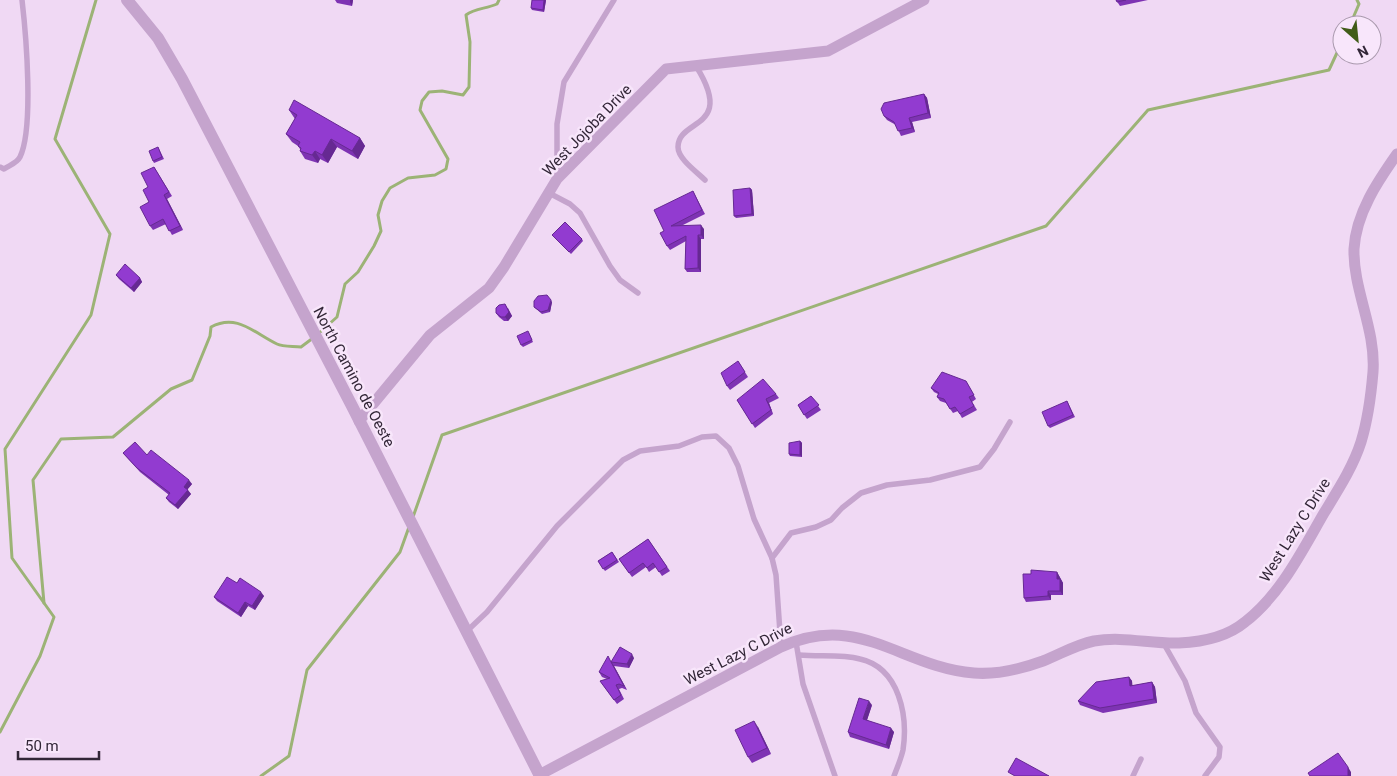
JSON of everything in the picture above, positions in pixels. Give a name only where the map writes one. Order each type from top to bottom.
[{"type":"street","name":"North Camino de Oeste","points":[[127,0],[158,38],[182,79],[539,775]]},
{"type":"street","name":"West Jojoba Drive","points":[[359,421],[430,335],[489,288],[504,267],[557,179],[666,69],[828,52],[924,0]]},
{"type":"street","name":"West Lazy C Drive","points":[[539,775],[781,646],[816,634],[842,635],[871,640],[936,666],[991,674],[1044,660],[1069,648],[1095,641],[1126,639],[1164,644],[1195,642],[1226,634],[1244,624],[1268,601],[1295,564],[1350,470],[1361,442],[1369,410],[1373,370],[1372,338],[1358,277],[1354,248],[1362,213],[1377,182],[1397,154]]},
{"type":"lane","points":[[0,167],[4,168],[19,160],[23,149],[27,112],[26,32],[22,0]]},
{"type":"lane","points":[[557,179],[557,124],[564,82],[614,0]]},
{"type":"lane","points":[[696,66],[710,92],[710,103],[706,115],[697,126],[682,137],[678,148],[682,157],[705,180]]},
{"type":"lane","points":[[548,193],[570,204],[580,213],[620,280],[638,293]]},
{"type":"lane","points":[[772,558],[781,544],[792,533],[816,527],[832,520],[842,508],[861,493],[887,485],[930,480],[980,467],[994,449],[1010,422]]},
{"type":"lane","points":[[467,632],[487,612],[557,526],[623,460],[640,451],[679,446],[702,437],[716,436],[729,448],[738,466],[754,519],[772,558],[776,574],[781,646]]},
{"type":"lane","points":[[796,640],[803,684],[835,776]]},
{"type":"lane","points":[[1164,644],[1185,681],[1196,713],[1218,741],[1220,748],[1219,757],[1205,776]]},
{"type":"lane","points":[[799,655],[861,659],[875,665],[884,672],[897,690],[902,704],[903,751],[894,776]]},
{"type":"lane","points":[[1133,776],[1141,759]]},
{"type":"building","points":[[532,0],[544,0],[543,10],[531,8]]},
{"type":"building","points":[[924,94],[928,113],[909,118],[912,128],[898,131],[894,122],[884,116],[881,109],[884,103]]},
{"type":"building","points":[[294,100],[360,138],[352,151],[331,139],[322,155],[315,151],[312,155],[300,151],[301,148],[298,146],[300,142],[286,134],[297,115],[289,110]]},
{"type":"building","points":[[158,147],[162,157],[153,161],[149,151]]},
{"type":"building","points":[[154,167],[169,192],[164,195],[180,226],[169,231],[163,219],[150,226],[140,207],[149,202],[143,190],[148,187],[141,173]]},
{"type":"building","points":[[750,188],[752,214],[734,216],[733,190]]},
{"type":"building","points":[[693,191],[702,210],[671,226],[701,225],[701,235],[698,235],[698,268],[685,269],[686,236],[667,246],[660,233],[664,231],[654,210]]},
{"type":"building","points":[[565,222],[582,239],[569,252],[552,235]]},
{"type":"building","points":[[125,264],[140,278],[131,288],[116,275]]},
{"type":"building","points":[[547,295],[551,300],[548,310],[541,312],[534,307],[534,301],[538,296]]},
{"type":"building","points":[[505,304],[509,312],[505,317],[501,317],[496,313],[496,308],[499,305]]},
{"type":"building","points":[[528,331],[532,340],[521,345],[517,336]]},
{"type":"building","points":[[738,361],[745,372],[727,386],[721,373]]},
{"type":"building","points":[[942,372],[966,381],[974,395],[969,397],[974,406],[960,414],[955,407],[950,409],[944,399],[937,397],[939,393],[931,388]]},
{"type":"building","points":[[763,379],[776,394],[766,399],[771,410],[752,424],[737,400]]},
{"type":"building","points":[[811,396],[819,405],[804,415],[798,405]]},
{"type":"building","points":[[1067,401],[1073,415],[1048,426],[1042,412]]},
{"type":"building","points":[[800,441],[800,455],[789,454],[789,443]]},
{"type":"building","points":[[135,442],[147,455],[151,450],[189,480],[184,487],[188,490],[175,505],[166,498],[170,493],[137,468],[123,453]]},
{"type":"building","points":[[648,539],[667,567],[659,572],[653,563],[647,568],[643,563],[629,573],[619,559]]},
{"type":"building","points":[[612,552],[617,560],[603,569],[598,561]]},
{"type":"building","points":[[1031,570],[1057,572],[1057,579],[1060,579],[1060,591],[1048,591],[1048,596],[1024,598],[1023,574],[1031,574]]},
{"type":"building","points":[[227,577],[237,583],[240,578],[261,592],[252,606],[245,602],[238,613],[214,597]]},
{"type":"building","points":[[620,647],[632,654],[627,664],[611,662]]},
{"type":"building","points":[[608,656],[624,686],[616,685],[621,695],[614,700],[600,681],[610,678],[599,672]]},
{"type":"building","points":[[1129,677],[1130,686],[1152,682],[1154,699],[1100,708],[1078,701],[1096,682]]},
{"type":"building","points":[[859,698],[869,701],[863,719],[891,728],[886,745],[848,732]]},
{"type":"building","points":[[754,721],[767,748],[748,757],[735,730]]},
{"type":"building","points":[[1338,753],[1348,767],[1348,776],[1310,776],[1308,773]]},
{"type":"building","points":[[1016,758],[1049,776],[1015,776],[1008,772]]},
{"type":"waterway","points":[[0,732],[40,656],[54,617],[12,558],[5,449],[91,315],[110,234],[55,139],[96,0]]},
{"type":"waterway","points":[[318,334],[337,317],[345,284],[358,272],[374,246],[381,231],[378,215],[382,201],[390,188],[408,178],[435,175],[446,169],[448,159],[420,110],[422,101],[429,92],[442,91],[463,95],[469,87],[470,42],[466,15],[497,4],[499,0]]},
{"type":"waterway","points":[[1354,15],[1359,4],[1357,0]]},
{"type":"waterway","points":[[413,517],[442,435],[1046,226],[1148,110],[1329,70],[1332,64]]},
{"type":"waterway","points":[[44,603],[33,480],[61,439],[113,437],[171,389],[192,380],[210,336],[211,327],[220,323],[237,323],[277,344],[285,346],[301,347],[313,338]]},
{"type":"waterway","points":[[261,776],[289,756],[307,670],[400,552],[409,527]]}]
